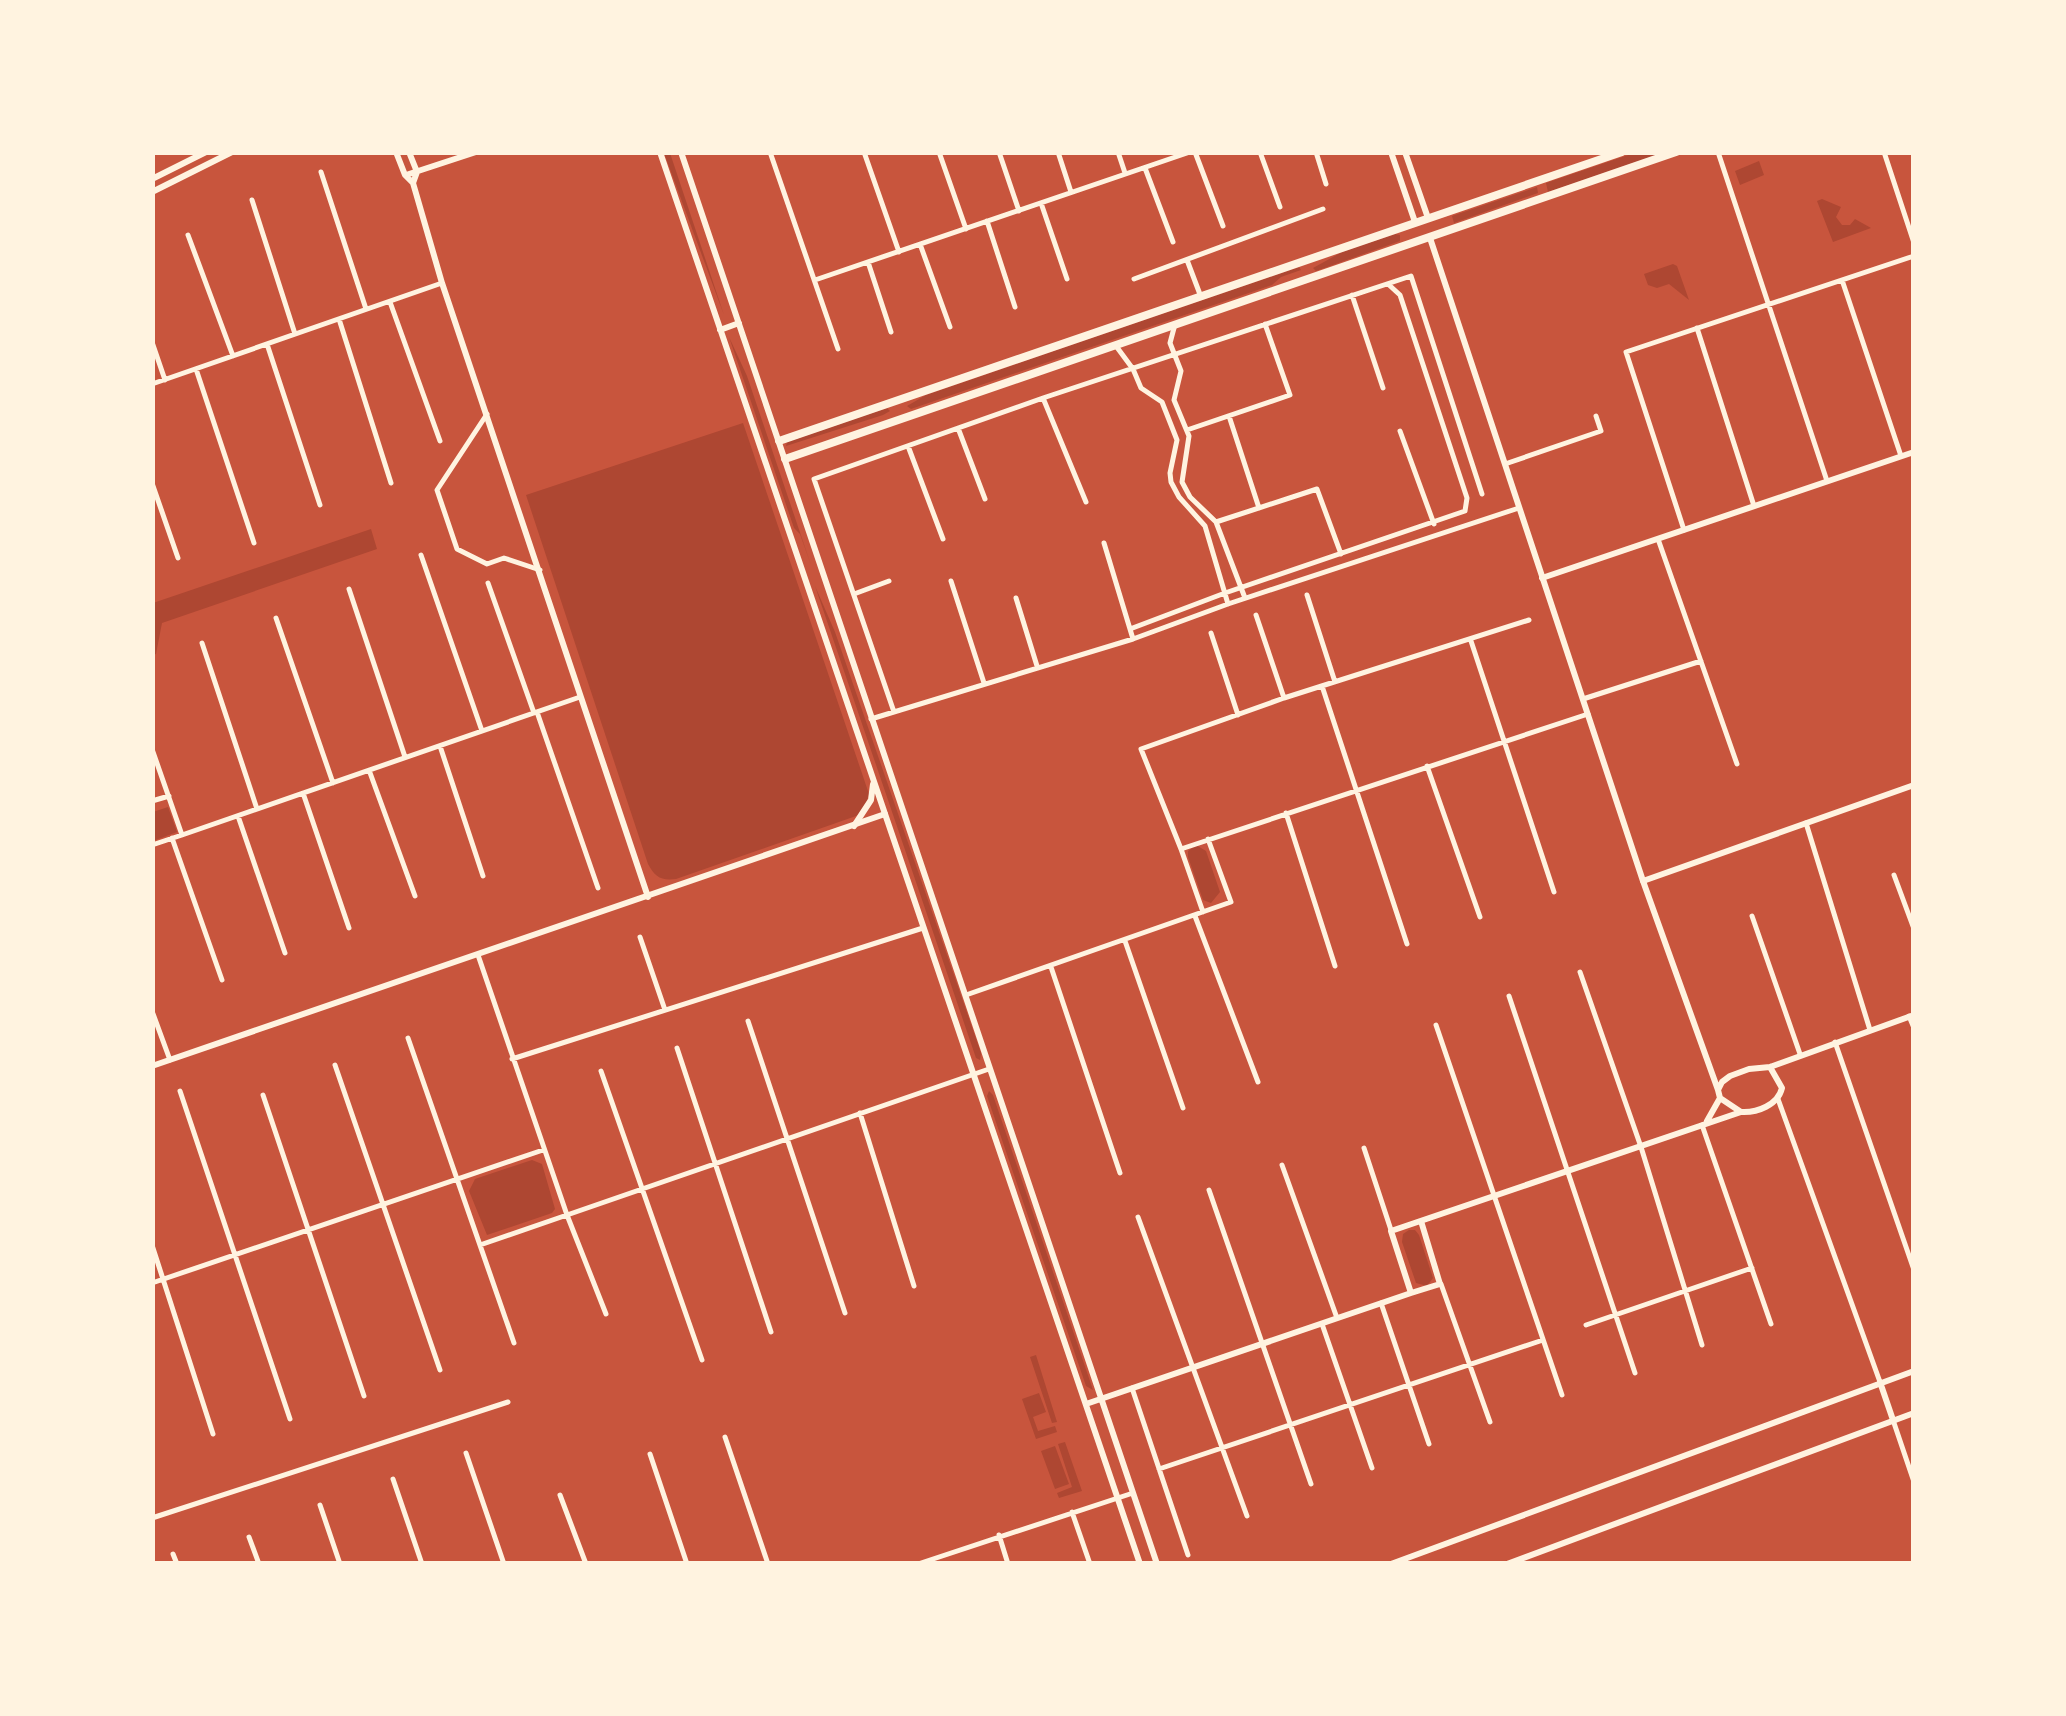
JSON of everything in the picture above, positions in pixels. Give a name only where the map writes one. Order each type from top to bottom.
[{"type":"main road","points":[[152,179],[206,152]]},
{"type":"main road","points":[[152,192],[232,152]]},
{"type":"main road","points":[[405,175],[476,152]]},
{"type":"main road","points":[[660,152],[1140,1564]]},
{"type":"main road","points":[[681,152],[1157,1564]]},
{"type":"main road","points":[[1391,152],[1415,222]]},
{"type":"main road","points":[[1406,152],[1428,218]]},
{"type":"main road","points":[[779,440],[1622,152]]},
{"type":"main road","points":[[786,459],[1676,152]]},
{"type":"main road","points":[[414,183],[405,175],[397,156],[413,153],[417,172],[414,183],[442,283],[648,897]]},
{"type":"main road","points":[[1534,182],[1542,186],[1541,200]]},
{"type":"main road","points":[[1410,208],[1422,203]]},
{"type":"main road","points":[[1430,238],[1642,881],[1719,1094],[1741,1112]]},
{"type":"main road","points":[[1303,261],[1310,280]]},
{"type":"main road","points":[[720,330],[739,323]]},
{"type":"main road","points":[[896,401],[902,419]]},
{"type":"main road","points":[[1542,578],[1914,452]]},
{"type":"main road","points":[[806,578],[822,572]]},
{"type":"main road","points":[[854,826],[871,800],[873,778]]},
{"type":"main road","points":[[1642,881],[1914,785]]},
{"type":"main road","points":[[152,1066],[885,814]]},
{"type":"main road","points":[[1702,1125],[1713,1114],[1722,1082],[1730,1076],[1770,1066],[1911,1016]]},
{"type":"main road","points":[[1411,1293],[1391,1230],[1770,1105],[1778,1099],[1782,1088],[1770,1066]]},
{"type":"main road","points":[[1086,1404],[1440,1284],[1421,1221]]},
{"type":"main road","points":[[1392,1564],[1914,1371]]},
{"type":"main road","points":[[1880,1382],[1893,1420]]},
{"type":"main road","points":[[1507,1564],[1914,1413]]},
{"type":"street","points":[[770,152],[838,349]]},
{"type":"street","points":[[864,152],[899,252]]},
{"type":"street","points":[[939,152],[966,229]]},
{"type":"street","points":[[999,152],[1019,211]]},
{"type":"street","points":[[1058,152],[1072,193]]},
{"type":"street","points":[[1118,152],[1126,174]]},
{"type":"street","points":[[815,280],[1192,152],[1223,226]]},
{"type":"street","points":[[1260,152],[1280,208]]},
{"type":"street","points":[[1316,152],[1326,184]]},
{"type":"street","points":[[1718,152],[1826,481]]},
{"type":"street","points":[[1884,152],[1914,243]]},
{"type":"street","points":[[1145,168],[1173,242]]},
{"type":"street","points":[[321,172],[366,309]]},
{"type":"street","points":[[252,200],[295,334]]},
{"type":"street","points":[[1040,203],[1067,279]]},
{"type":"street","points":[[1134,280],[1323,209]]},
{"type":"street","points":[[987,222],[1015,307]]},
{"type":"street","points":[[188,235],[234,356]]},
{"type":"street","points":[[920,244],[950,326]]},
{"type":"street","points":[[1684,530],[1626,352],[1914,256]]},
{"type":"street","points":[[1186,260],[1200,296]]},
{"type":"street","points":[[868,262],[892,332]]},
{"type":"street","points":[[894,712],[814,480],[1042,398],[1410,276],[1482,494]]},
{"type":"street","points":[[1842,280],[1900,456]]},
{"type":"street","points":[[152,384],[442,283]]},
{"type":"street","points":[[1130,629],[1225,593],[1434,524],[1461,514],[1467,506],[1400,295],[1388,284]]},
{"type":"street","points":[[1352,295],[1383,388]]},
{"type":"street","points":[[390,301],[440,440]]},
{"type":"street","points":[[339,319],[391,483]]},
{"type":"street","points":[[1187,430],[1290,395],[1265,324]]},
{"type":"street","points":[[1174,328],[1170,343],[1181,370],[1174,400],[1190,436],[1182,468],[1184,490],[1216,522],[1244,598]]},
{"type":"street","points":[[1698,328],[1754,506]]},
{"type":"street","points":[[152,342],[165,380]]},
{"type":"street","points":[[268,344],[320,505]]},
{"type":"street","points":[[1116,346],[1134,369],[1141,388],[1162,402],[1177,440],[1171,482],[1179,497],[1206,526],[1228,604]]},
{"type":"street","points":[[196,369],[254,543]]},
{"type":"street","points":[[1042,398],[1086,502]]},
{"type":"street","points":[[487,414],[436,490],[457,549],[488,564],[504,558],[540,570]]},
{"type":"street","points":[[1229,416],[1259,508]]},
{"type":"street","points":[[1505,464],[1601,431],[1596,416]]},
{"type":"street","points":[[958,428],[985,499]]},
{"type":"street","points":[[1400,431],[1434,524]]},
{"type":"street","points":[[908,446],[943,539]]},
{"type":"street","points":[[152,482],[178,558]]},
{"type":"street","points":[[1216,522],[1317,489],[1341,554]]},
{"type":"street","points":[[871,719],[1133,639],[1244,598],[1519,508]]},
{"type":"street","points":[[1658,538],[1737,764]]},
{"type":"street","points":[[1104,543],[1133,639]]},
{"type":"street","points":[[421,555],[482,731]]},
{"type":"street","points":[[854,594],[889,581]]},
{"type":"street","points":[[950,581],[984,683]]},
{"type":"street","points":[[488,583],[598,888]]},
{"type":"street","points":[[349,589],[406,758]]},
{"type":"street","points":[[1307,595],[1335,682]]},
{"type":"street","points":[[1016,598],[1037,666]]},
{"type":"street","points":[[1256,615],[1284,698]]},
{"type":"street","points":[[276,618],[333,783]]},
{"type":"street","points":[[1204,912],[1141,748],[1528,620]]},
{"type":"street","points":[[1211,633],[1238,715]]},
{"type":"street","points":[[1471,640],[1554,892]]},
{"type":"street","points":[[202,643],[257,809]]},
{"type":"street","points":[[1583,700],[1701,662]]},
{"type":"street","points":[[1322,686],[1407,944]]},
{"type":"street","points":[[152,845],[583,696]]},
{"type":"street","points":[[1181,849],[1588,714]]},
{"type":"street","points":[[440,746],[483,876]]},
{"type":"street","points":[[152,750],[182,835]]},
{"type":"street","points":[[1427,766],[1480,917]]},
{"type":"street","points":[[369,770],[415,896]]},
{"type":"street","points":[[303,793],[349,928]]},
{"type":"street","points":[[152,801],[169,796]]},
{"type":"street","points":[[1286,813],[1335,966]]},
{"type":"street","points":[[238,816],[286,954]]},
{"type":"street","points":[[1806,823],[1870,1030]]},
{"type":"street","points":[[172,838],[222,980]]},
{"type":"street","points":[[964,996],[1230,902],[1208,839]]},
{"type":"street","points":[[1894,875],[1914,929]]},
{"type":"street","points":[[1195,916],[1258,1082]]},
{"type":"street","points":[[1752,916],[1800,1054]]},
{"type":"street","points":[[512,1059],[924,928]]},
{"type":"street","points":[[640,936],[665,1010]]},
{"type":"street","points":[[1125,940],[1182,1108]]},
{"type":"street","points":[[478,955],[542,1150],[606,1314]]},
{"type":"street","points":[[1051,966],[1120,1173]]},
{"type":"street","points":[[1580,972],[1641,1147],[1702,1345]]},
{"type":"street","points":[[1509,996],[1634,1372]]},
{"type":"street","points":[[152,1011],[170,1060]]},
{"type":"street","points":[[1911,1016],[1914,1028]]},
{"type":"street","points":[[748,1021],[845,1313]]},
{"type":"street","points":[[1436,1025],[1562,1396]]},
{"type":"street","points":[[408,1038],[514,1342]]},
{"type":"street","points":[[1835,1042],[1914,1270]]},
{"type":"street","points":[[677,1048],[772,1332]]},
{"type":"street","points":[[336,1065],[440,1370]]},
{"type":"street","points":[[480,1245],[988,1069]]},
{"type":"street","points":[[601,1071],[702,1360]]},
{"type":"street","points":[[180,1091],[290,1419]]},
{"type":"street","points":[[263,1095],[364,1396]]},
{"type":"street","points":[[1778,1099],[1880,1382]]},
{"type":"street","points":[[860,1113],[914,1286]]},
{"type":"street","points":[[1702,1125],[1772,1324]]},
{"type":"street","points":[[1364,1148],[1391,1230]]},
{"type":"street","points":[[152,1283],[542,1150]]},
{"type":"street","points":[[1282,1164],[1337,1318]]},
{"type":"street","points":[[1209,1190],[1311,1484]]},
{"type":"street","points":[[1138,1217],[1247,1516]]},
{"type":"street","points":[[152,1245],[213,1434]]},
{"type":"street","points":[[1586,1325],[1752,1268]]},
{"type":"street","points":[[1440,1284],[1490,1422]]},
{"type":"street","points":[[1381,1304],[1429,1444]]},
{"type":"street","points":[[1322,1323],[1372,1468]]},
{"type":"street","points":[[1159,1469],[1543,1340]]},
{"type":"street","points":[[1132,1388],[1188,1555]]},
{"type":"street","points":[[152,1518],[508,1402]]},
{"type":"street","points":[[1893,1420],[1914,1482]]},
{"type":"street","points":[[725,1437],[768,1564]]},
{"type":"street","points":[[466,1453],[504,1564]]},
{"type":"street","points":[[650,1454],[687,1564]]},
{"type":"street","points":[[393,1479],[422,1564]]},
{"type":"street","points":[[918,1564],[1133,1492]]},
{"type":"street","points":[[560,1496],[586,1564]]},
{"type":"street","points":[[320,1505],[340,1564]]},
{"type":"street","points":[[1072,1512],[1090,1564]]},
{"type":"street","points":[[999,1536],[1008,1564]]},
{"type":"street","points":[[250,1538],[259,1564]]},
{"type":"street","points":[[174,1554],[177,1564]]},
{"type":"shaded area","points":[[1637,152],[1662,153],[1548,192],[1546,183]]},
{"type":"shaded area","points":[[664,153],[670,153],[724,315]]},
{"type":"shaded area","points":[[1759,161],[1764,175],[1740,185],[1735,171]]},
{"type":"shaded area","points":[[1537,187],[1538,193],[1454,223],[1452,216]]},
{"type":"shaded area","points":[[1822,199],[1841,207],[1836,217],[1842,225],[1850,225],[1855,219],[1871,228],[1833,242],[1817,201]]},
{"type":"shaded area","points":[[1400,235],[1400,241],[1316,271],[1313,268],[1342,252]]},
{"type":"shaded area","points":[[1673,264],[1689,300],[1669,284],[1657,288],[1648,285],[1644,274]]},
{"type":"shaded area","points":[[1299,267],[1301,270],[1272,285],[911,409],[907,406],[926,395]]},
{"type":"shaded area","points":[[729,337],[747,376],[811,565],[794,528]]},
{"type":"shaded area","points":[[887,408],[890,411],[883,415],[786,446],[787,442]]},
{"type":"shaded area","points":[[743,423],[869,794],[864,810],[856,816],[676,879],[662,879],[648,864],[526,495]]},
{"type":"shaded area","points":[[371,529],[377,549],[162,623],[153,655],[153,603]]},
{"type":"shaded area","points":[[815,586],[835,632],[981,1053],[980,1060],[976,1058]]},
{"type":"shaded area","points":[[168,807],[177,832],[153,841],[153,812]]},
{"type":"shaded area","points":[[1196,845],[1206,851],[1220,892],[1211,903],[1203,900],[1188,857],[1188,851]]},
{"type":"shaded area","points":[[989,1091],[1093,1390],[1086,1386],[987,1096]]},
{"type":"shaded area","points":[[532,1160],[542,1164],[555,1209],[487,1235],[469,1191],[475,1179]]},
{"type":"shaded area","points":[[1409,1230],[1419,1235],[1433,1278],[1427,1286],[1416,1283],[1402,1242],[1403,1234]]},
{"type":"shaded area","points":[[1036,1355],[1057,1422],[1052,1423],[1030,1357]]},
{"type":"shaded area","points":[[1039,1393],[1046,1412],[1033,1417],[1038,1431],[1055,1426],[1057,1432],[1036,1439],[1022,1399]]},
{"type":"shaded area","points":[[1065,1442],[1082,1491],[1059,1498],[1057,1493],[1072,1487],[1058,1444]]},
{"type":"shaded area","points":[[1055,1446],[1069,1484],[1055,1489],[1041,1451]]}]
